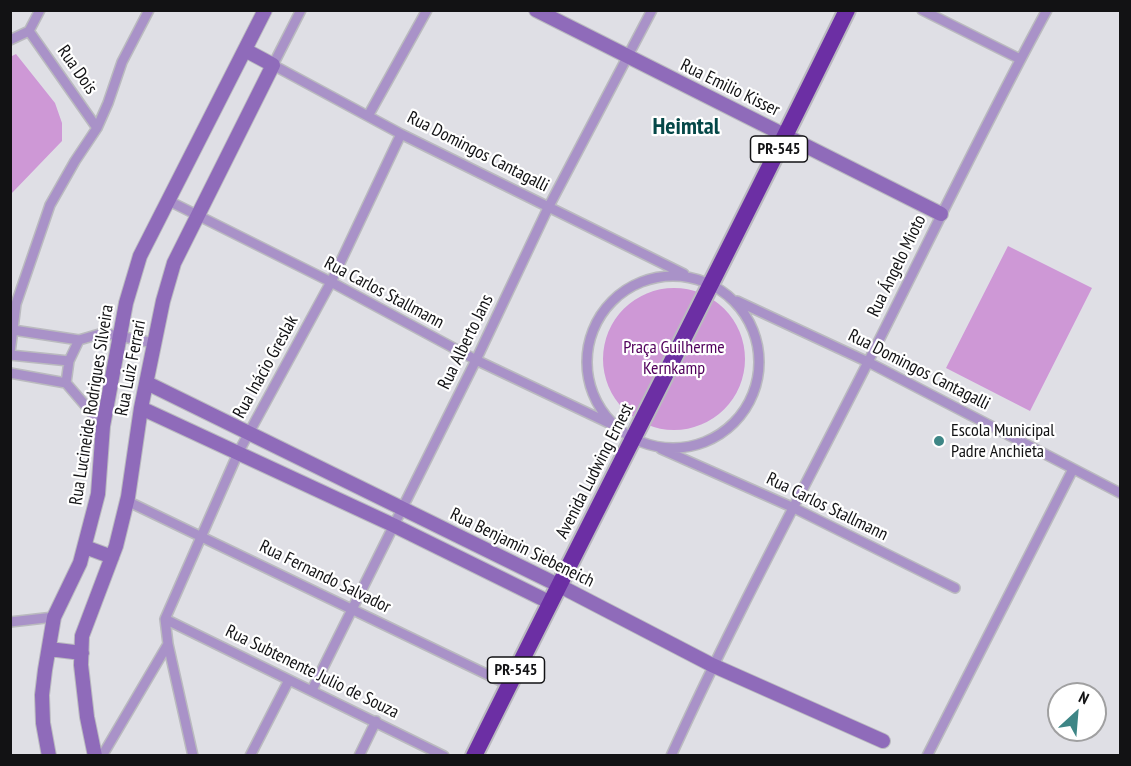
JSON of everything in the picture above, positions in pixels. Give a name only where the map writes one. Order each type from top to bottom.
[{"type":"highway","name":"Avenida Ludwing Ernest","points":[[474,756],[558,585],[642,441],[704,284],[786,135],[847,10]]},
{"type":"street","points":[[10,40],[29,31],[40,10]]},
{"type":"street","points":[[69,361],[10,354],[13,307],[50,205],[75,161],[98,128],[122,62],[149,10]]},
{"type":"street","name":"Rua Lucineide Rodrigues Silveira","points":[[49,756],[43,723],[42,695],[54,617],[80,563],[98,494],[104,426],[126,303],[140,256],[265,10]]},
{"type":"street","name":"Rua Luiz Ferrari","points":[[95,756],[87,717],[81,664],[82,636],[112,557],[127,501],[141,408],[163,301],[174,263],[301,10]]},
{"type":"street","points":[[368,116],[427,10]]},
{"type":"street","name":"Rua Emilio Kisser","points":[[536,10],[941,214]]},
{"type":"street","name":"Rua Alberto Jans","points":[[312,690],[476,360],[548,208],[652,10]]},
{"type":"street","points":[[922,10],[1020,59]]},
{"type":"street","name":"Rua Ángelo Mioto","points":[[671,756],[712,664],[794,508],[941,214],[1047,10]]},
{"type":"street","name":"Rua Dois","points":[[29,31],[98,128]]},
{"type":"street","name":"Rua Domingos Cantagalli","points":[[245,50],[401,134],[732,298],[868,362],[1120,493]]},
{"type":"street","name":"Rua Inácio Greslak","points":[[165,619],[238,453],[331,282],[401,134]]},
{"type":"street","name":"Rua Carlos Stallmann","points":[[169,201],[331,282],[476,360],[618,427],[642,441],[794,508],[956,588]]},
{"type":"street","points":[[618,427],[597,402],[590,385],[587,367],[588,349],[593,329],[601,314],[611,301],[627,288],[645,280],[681,276],[704,284]]},
{"type":"street","points":[[642,441],[665,447],[685,447],[711,439],[721,433],[748,406],[758,380],[759,350],[748,319],[732,298]]},
{"type":"street","points":[[13,330],[79,340],[103,333],[154,343]]},
{"type":"street","points":[[66,382],[69,361],[79,340]]},
{"type":"street","points":[[10,373],[66,382],[104,426]]},
{"type":"street","name":"Rua Benjamin Siebeneich","points":[[147,383],[558,585],[712,664],[883,741]]},
{"type":"street","name":"Rua Benjamin Siebeneich","points":[[141,408],[393,525],[549,602]]},
{"type":"street","points":[[927,756],[1073,469]]},
{"type":"street","name":"Rua Fernando Salvador","points":[[127,501],[509,685]]},
{"type":"street","points":[[85,547],[112,557]]},
{"type":"street","points":[[10,622],[54,617]]},
{"type":"street","points":[[165,619],[168,644],[193,756]]},
{"type":"street","name":"Rua Subtenente Julio de Souza","points":[[165,619],[444,756]]},
{"type":"street","points":[[102,756],[168,644]]},
{"type":"street","points":[[49,649],[82,653]]},
{"type":"street","points":[[250,756],[289,680]]},
{"type":"street","points":[[359,756],[376,721]]},
{"type":"green space","points":[[16,54],[55,103],[62,123],[62,141],[11,194],[10,57]]},
{"type":"green space","points":[[1008,246],[1092,288],[1030,411],[946,368]]},
{"type":"green space","name":"Praça Guilherme Kernkamp","points":[[674,288],[701,293],[724,309],[740,332],[745,359],[740,386],[724,409],[701,425],[674,430],[647,425],[624,409],[608,386],[603,359],[608,332],[624,309],[647,293]]},
{"type":"place","name":"Escola Municipal Padre Anchieta","points":[[939,441]]},
{"type":"district","name":"Heimtal","points":[[686,127]]}]
